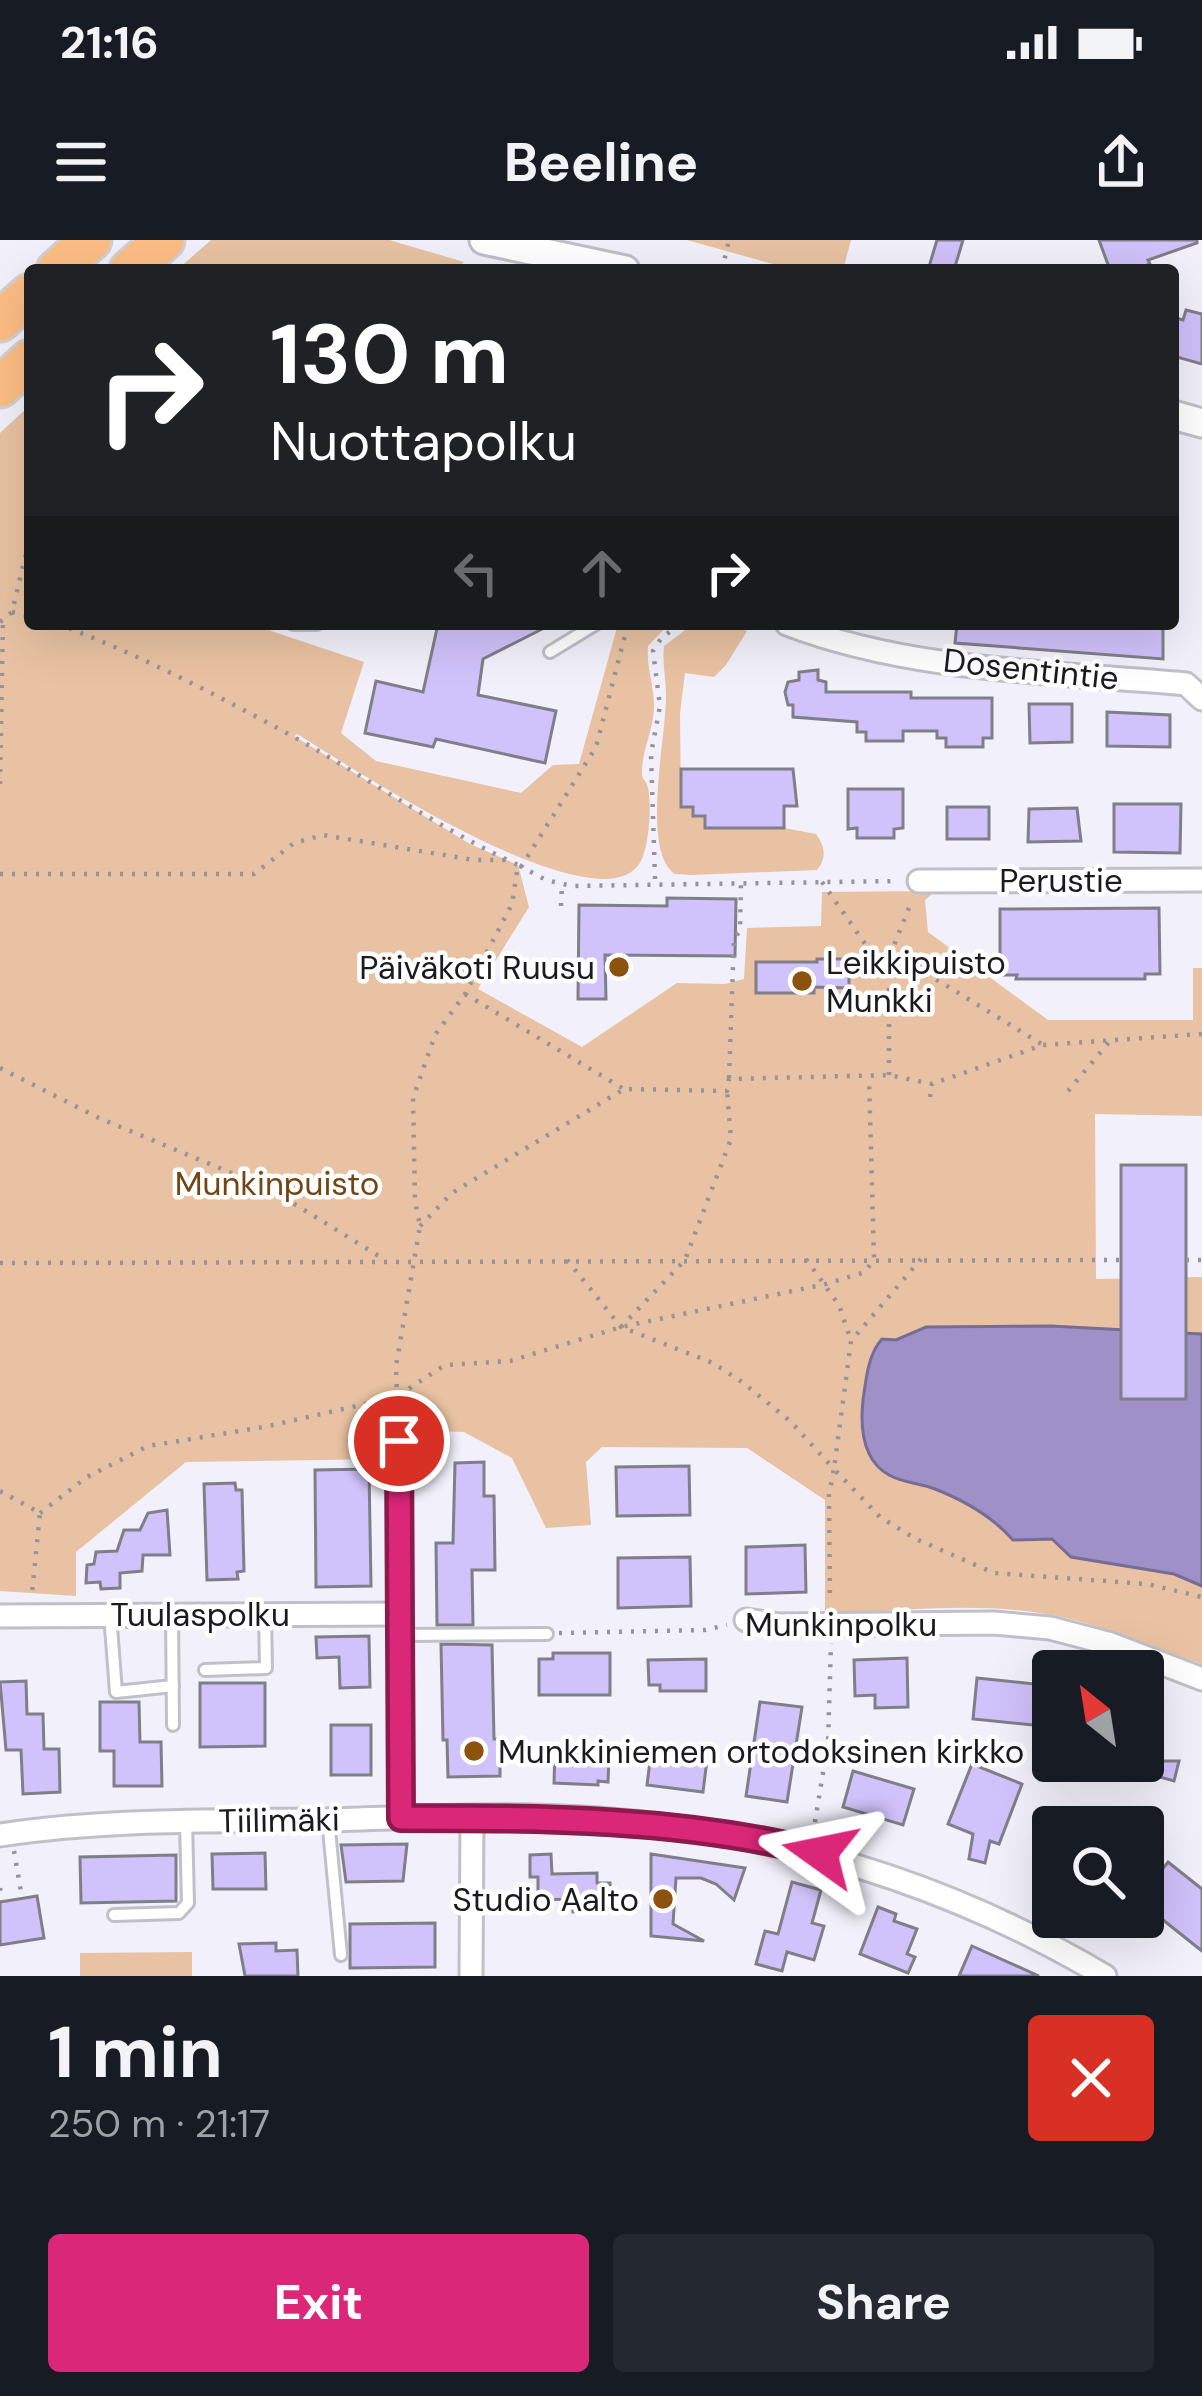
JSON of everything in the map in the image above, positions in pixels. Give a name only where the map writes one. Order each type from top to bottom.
[{"type":"highway","points":[[64,264],[91,240]]},
{"type":"highway","points":[[137,264],[164,240]]},
{"type":"highway","points":[[0,321],[24,299]]},
{"type":"highway","points":[[0,387],[24,365]]},
{"type":"street","points":[[484,240],[597,264]]},
{"type":"street","name":"Dosentintie","points":[[802,630],[827,640],[949,662],[1186,684],[1202,699]]},
{"type":"street","name":"Perustie","points":[[920,881],[1202,880]]},
{"type":"street","points":[[399,1441],[401,1818]]},
{"type":"street","name":"Tuulaspolku","points":[[0,1616],[265,1614],[399,1624]]},
{"type":"street","name":"Munkinpolku","points":[[746,1620],[779,1625],[994,1622],[1050,1628],[1111,1644],[1202,1679]]},
{"type":"street","points":[[471,1976],[472,1818]]},
{"type":"street","name":"Tiilimäki","points":[[6,1834],[93,1824],[185,1821],[472,1818],[640,1822],[809,1851],[870,1867],[979,1909],[1105,1976]]},
{"type":"lane","points":[[550,652],[586,630]]},
{"type":"lane","points":[[110,1614],[116,1692],[173,1686]]},
{"type":"lane","points":[[172,1614],[173,1725]]},
{"type":"lane","points":[[205,1670],[266,1668],[265,1614]]},
{"type":"lane","points":[[399,1624],[547,1634]]},
{"type":"lane","points":[[328,1819],[341,1955]]},
{"type":"lane","points":[[114,1915],[179,1912],[188,1903],[185,1821]]},
{"type":"path","points":[[0,784],[2,621],[12,612],[24,562]]},
{"type":"path","points":[[12,612],[24,615]]},
{"type":"path","points":[[74,630],[293,737],[437,825],[562,884],[920,881],[889,958],[889,1075]]},
{"type":"path","points":[[399,1441],[396,1366],[421,1226],[415,1201],[413,1098],[435,1035],[465,994],[512,904],[519,866],[596,747],[626,630]]},
{"type":"path","points":[[655,882],[651,754],[660,706],[653,651],[673,630]]},
{"type":"path","points":[[0,874],[254,874],[294,843],[322,835],[474,860],[507,860]]},
{"type":"path","points":[[621,1327],[685,1260],[731,1139],[728,1079],[741,882]]},
{"type":"path","points":[[822,882],[870,951],[938,981],[1042,1045]]},
{"type":"path","points":[[561,906],[562,884]]},
{"type":"path","points":[[725,963],[734,962]]},
{"type":"path","points":[[465,994],[624,1089],[728,1091]]},
{"type":"path","points":[[488,1007],[494,998]]},
{"type":"path","points":[[728,1079],[889,1075],[932,1084],[1042,1045],[1202,1034]]},
{"type":"path","points":[[1068,1091],[1110,1041]]},
{"type":"path","points":[[0,1068],[100,1118],[270,1190],[387,1261]]},
{"type":"path","points":[[30,1614],[40,1514],[87,1477],[148,1446],[264,1427],[396,1397],[445,1365],[510,1361],[621,1327],[865,1272],[874,1259],[869,1078]]},
{"type":"path","points":[[930,1096],[932,1084]]},
{"type":"path","points":[[421,1226],[452,1192],[624,1089]]},
{"type":"path","points":[[806,1259],[839,1305],[850,1341],[830,1495],[830,1625]]},
{"type":"path","points":[[850,1341],[921,1259]]},
{"type":"path","points":[[1186,1259],[1202,1260]]},
{"type":"path","points":[[567,1260],[621,1327],[713,1363],[766,1399],[880,1517],[916,1540],[994,1573],[1130,1582],[1202,1597]]},
{"type":"path","points":[[0,1263],[1121,1260]]},
{"type":"path","points":[[0,1491],[40,1514]]},
{"type":"path","name":"Munkinpolku","points":[[547,1634],[705,1630],[746,1620]]},
{"type":"path","points":[[809,1851],[828,1742],[831,1650]]},
{"type":"path","points":[[6,1834],[22,1898]]},
{"type":"path","points":[[0,1888],[2,1901]]},
{"type":"green space","points":[[211,240],[389,240],[464,262],[462,264],[184,264]]},
{"type":"green space","points":[[687,240],[851,240],[845,264],[773,264]]},
{"type":"green space","name":"Munkinpuisto","points":[[24,411],[24,630],[269,630],[364,662],[341,733],[376,761],[521,793],[553,765],[579,764],[616,630],[663,630],[648,646],[654,709],[642,772],[650,804],[646,845],[641,861],[617,878],[577,876],[527,860],[416,806],[294,736],[470,844],[518,865],[529,907],[478,989],[582,1047],[677,983],[725,984],[744,979],[747,928],[821,926],[822,892],[936,891],[925,900],[928,932],[1048,1020],[1193,1020],[1193,968],[1202,968],[1202,1116],[1095,1114],[1096,1279],[1202,1277],[1202,1664],[1094,1625],[1047,1614],[952,1608],[825,1615],[825,1500],[747,1448],[602,1447],[586,1462],[591,1525],[546,1528],[512,1458],[464,1432],[408,1430],[387,1459],[186,1462],[76,1552],[76,1596],[0,1591],[0,433]]},
{"type":"green space","points":[[685,630],[747,631],[714,677],[685,673],[680,713],[681,807],[693,807],[705,816],[706,828],[784,828],[816,834],[824,852],[817,870],[675,874],[665,861],[657,817],[666,695],[664,646]]},
{"type":"green space","points":[[192,1952],[192,1976],[80,1976],[80,1953]]},
{"type":"shaded area","points":[[1051,1326],[1202,1334],[1202,1586],[1174,1574],[1071,1557],[1052,1539],[1013,1540],[966,1504],[894,1478],[873,1461],[865,1442],[862,1411],[868,1368],[882,1339],[896,1340],[926,1327]]},
{"type":"building","points":[[937,240],[963,240],[956,264],[930,264]]},
{"type":"building","points":[[1099,240],[1197,240],[1148,260],[1150,264],[1108,264]]},
{"type":"building","points":[[1186,310],[1202,314],[1202,364],[1179,358],[1179,319],[1183,320]]},
{"type":"building","points":[[437,630],[540,630],[483,659],[478,695],[556,711],[545,763],[436,739],[433,747],[365,733],[376,681],[423,692]]},
{"type":"building","points":[[956,630],[1163,630],[1163,659],[955,643]]},
{"type":"building","points":[[818,670],[826,692],[992,698],[992,738],[983,738],[983,747],[946,747],[946,738],[937,738],[937,731],[903,731],[903,741],[866,741],[866,732],[857,732],[857,722],[793,717],[793,705],[788,705],[785,692],[788,682],[799,680],[799,672]]},
{"type":"building","points":[[1029,704],[1072,704],[1072,742],[1030,743]]},
{"type":"building","points":[[1107,712],[1170,715],[1170,747],[1107,746]]},
{"type":"building","points":[[681,769],[793,769],[797,806],[784,806],[784,828],[705,828],[705,816],[693,816],[693,807],[681,807]]},
{"type":"building","points":[[848,789],[903,789],[903,828],[894,829],[894,838],[857,838],[857,828],[848,829]]},
{"type":"building","points":[[1114,804],[1181,804],[1180,853],[1114,852]]},
{"type":"building","points":[[947,807],[989,807],[989,839],[947,839]]},
{"type":"building","points":[[1077,808],[1081,841],[1028,842],[1029,809]]},
{"type":"building","name":"Päiväkoti Ruusu","points":[[667,898],[736,899],[735,956],[605,955],[606,999],[578,999],[579,905],[667,906]]},
{"type":"building","points":[[1159,908],[1160,974],[1145,974],[1145,979],[1000,975],[1000,909]]},
{"type":"building","name":"Leikkipuisto Munkki","points":[[849,959],[849,988],[756,993],[756,962]]},
{"type":"building","points":[[1121,1165],[1186,1165],[1186,1399],[1121,1399]]},
{"type":"building","points":[[484,1462],[484,1496],[494,1496],[495,1570],[472,1570],[473,1625],[437,1625],[436,1543],[453,1543],[455,1463]]},
{"type":"building","points":[[689,1466],[690,1515],[617,1516],[616,1467]]},
{"type":"building","points":[[369,1469],[371,1586],[316,1587],[315,1470]]},
{"type":"building","points":[[235,1483],[236,1490],[242,1490],[244,1571],[237,1572],[238,1579],[207,1580],[204,1484]]},
{"type":"building","points":[[167,1510],[170,1555],[143,1555],[142,1571],[120,1573],[120,1588],[101,1589],[100,1582],[86,1583],[87,1565],[94,1564],[96,1552],[117,1551],[124,1530],[140,1530],[148,1513]]},
{"type":"building","points":[[805,1545],[806,1592],[746,1594],[746,1547]]},
{"type":"building","points":[[690,1557],[691,1606],[618,1608],[618,1558]]},
{"type":"building","points":[[369,1636],[370,1687],[340,1688],[339,1657],[317,1658],[316,1637]]},
{"type":"building","points":[[441,1644],[492,1645],[494,1739],[500,1739],[500,1776],[448,1777]]},
{"type":"building","points":[[553,1653],[610,1653],[610,1695],[539,1695],[539,1659],[553,1659]]},
{"type":"building","points":[[907,1658],[908,1707],[875,1708],[875,1695],[855,1696],[854,1660]]},
{"type":"building","points":[[706,1659],[706,1691],[660,1691],[660,1685],[649,1685],[648,1660]]},
{"type":"building","points":[[977,1678],[1032,1684],[1032,1725],[973,1719]]},
{"type":"building","points":[[26,1681],[27,1714],[43,1714],[44,1749],[59,1749],[60,1792],[23,1794],[21,1750],[6,1750],[0,1682]]},
{"type":"building","points":[[200,1683],[265,1683],[265,1746],[200,1747]]},
{"type":"building","points":[[100,1702],[139,1702],[140,1742],[161,1742],[162,1786],[114,1786],[114,1751],[100,1751]]},
{"type":"building","points":[[760,1702],[802,1707],[787,1802],[746,1796]]},
{"type":"building","points":[[331,1725],[371,1725],[371,1775],[331,1775]]},
{"type":"building","points":[[652,1745],[708,1752],[703,1792],[647,1785]]},
{"type":"building","points":[[555,1752],[609,1757],[608,1782],[554,1783]]},
{"type":"building","points":[[1164,1761],[1179,1761],[1174,1781],[1164,1778]]},
{"type":"building","points":[[972,1764],[1022,1784],[999,1844],[990,1841],[985,1863],[969,1859],[973,1834],[948,1824]]},
{"type":"building","points":[[853,1771],[914,1789],[903,1825],[843,1807]]},
{"type":"building","points":[[407,1844],[403,1881],[346,1882],[341,1845]]},
{"type":"building","points":[[265,1853],[266,1889],[213,1889],[212,1854]]},
{"type":"building","points":[[551,1854],[552,1874],[597,1873],[597,1883],[610,1883],[611,1911],[573,1912],[572,1899],[538,1900],[538,1877],[530,1877],[530,1855]]},
{"type":"building","name":"Studio Aalto","points":[[651,1854],[745,1868],[734,1900],[701,1878],[676,1878],[673,1924],[704,1941],[651,1936]]},
{"type":"building","points":[[176,1855],[176,1901],[81,1903],[80,1857]]},
{"type":"building","points":[[1168,1862],[1202,1889],[1202,1951],[1164,1921],[1164,1867]]},
{"type":"building","points":[[792,1882],[821,1890],[812,1923],[824,1926],[814,1960],[787,1952],[782,1971],[756,1964],[765,1931],[778,1934]]},
{"type":"building","points":[[37,1896],[44,1938],[0,1945],[0,1902]]},
{"type":"building","points":[[878,1907],[896,1914],[894,1921],[917,1929],[907,1954],[915,1957],[908,1973],[860,1954]]},
{"type":"building","points":[[435,1923],[435,1967],[350,1968],[350,1924]]},
{"type":"building","points":[[276,1943],[276,1951],[297,1950],[298,1976],[245,1976],[239,1944]]},
{"type":"building","points":[[972,1946],[1039,1976],[959,1976]]},
{"type":"place","name":"Päiväkoti Ruusu","points":[[619,967]]},
{"type":"place","name":"Leikkipuisto Munkki","points":[[802,981]]},
{"type":"place","name":"Munkkiniemen ortodoksinen kirkko","points":[[474,1751]]},
{"type":"place","name":"Studio Aalto","points":[[663,1899]]},
{"type":"route","points":[[399,1441],[401,1818],[640,1822],[820,1853]]}]
